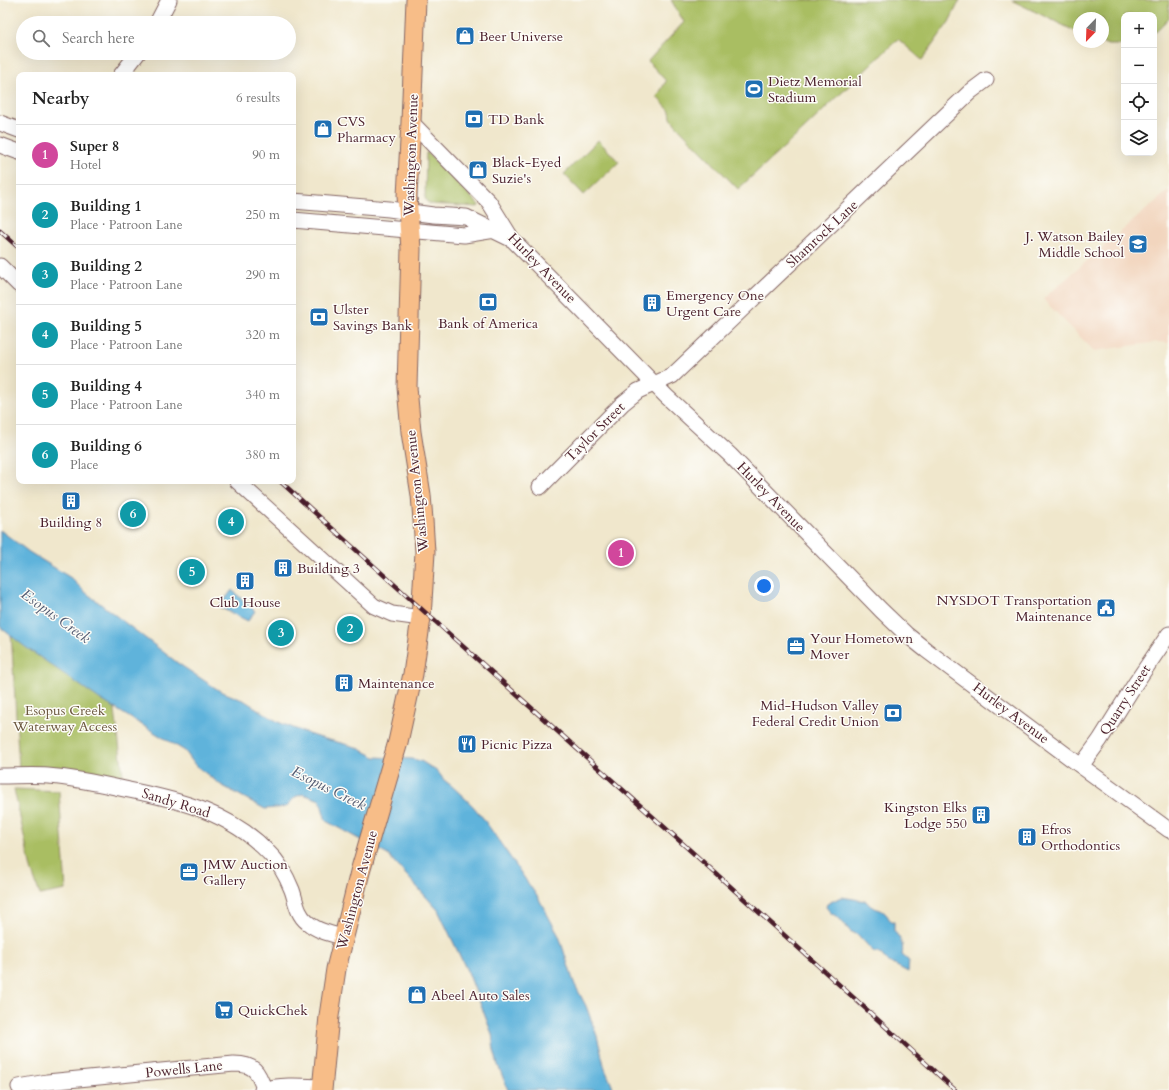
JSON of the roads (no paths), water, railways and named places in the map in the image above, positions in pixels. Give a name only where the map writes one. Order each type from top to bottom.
[{"type":"main road","name":"Washington Avenue","points":[[322,1089],[329,1016],[336,969],[360,872],[398,742],[413,674],[421,618],[425,552],[421,495],[410,425],[407,387],[411,249],[407,196],[416,0]]},
{"type":"street","points":[[161,16],[169,0]]},
{"type":"street","points":[[122,72],[132,60]]},
{"type":"street","name":"Shamrock Lane","points":[[654,384],[672,376],[844,214],[970,92],[986,80]]},
{"type":"street","name":"Hurley Avenue","points":[[411,122],[488,202],[512,239],[654,384],[730,455],[906,634],[1081,766],[1169,830]]},
{"type":"street","points":[[0,123],[16,129]]},
{"type":"street","points":[[0,145],[16,151]]},
{"type":"street","points":[[296,201],[466,217],[512,239]]},
{"type":"street","points":[[296,220],[464,235],[495,230]]},
{"type":"street","points":[[0,266],[16,282]]},
{"type":"street","name":"Taylor Street","points":[[540,488],[622,404],[638,391],[654,384]]},
{"type":"street","points":[[240,484],[374,606],[392,614],[421,618]]},
{"type":"street","name":"Quarry Street","points":[[1081,766],[1100,740],[1135,684],[1169,634]]},
{"type":"street","name":"Sandy Road","points":[[0,776],[46,776],[94,782],[169,799],[202,809],[220,817],[268,851],[286,877],[300,914],[306,922],[324,932],[343,937]]},
{"type":"street","name":"Powells Lane","points":[[18,1087],[47,1082],[242,1064],[251,1066],[254,1069],[260,1078],[263,1090]]},
{"type":"street","points":[[263,1090],[293,1086],[322,1089]]},
{"type":"water","name":"Esopus Creek","points":[[0,530],[29,552],[71,578],[85,592],[179,664],[220,691],[245,701],[278,722],[314,736],[356,747],[375,757],[412,759],[421,761],[438,772],[444,780],[472,805],[483,818],[539,899],[559,936],[574,983],[586,1006],[597,1036],[605,1069],[614,1090],[508,1090],[498,1065],[492,1034],[470,977],[438,910],[388,855],[326,821],[320,800],[303,794],[295,797],[286,807],[265,809],[221,785],[195,765],[185,751],[101,700],[24,646],[0,627]]},
{"type":"water","points":[[232,590],[255,611],[248,621],[219,607]]},
{"type":"water","points":[[841,897],[866,901],[874,908],[883,911],[889,919],[894,922],[894,931],[900,939],[902,945],[902,955],[909,961],[908,972],[887,961],[879,952],[874,952],[858,935],[850,931],[839,918],[831,913],[826,907],[827,904]]},
{"type":"railway","points":[[0,231],[16,245]]},
{"type":"railway","points":[[283,484],[955,1090]]},
{"type":"place","name":"Beer Universe","points":[[465,36]]},
{"type":"place","name":"Dietz Memorial Stadium","points":[[754,89]]},
{"type":"place","name":"TD Bank","points":[[474,119]]},
{"type":"place","name":"CVS Pharmacy","points":[[323,129]]},
{"type":"place","name":"Black-Eyed Suzie's","points":[[478,170]]},
{"type":"place","name":"J. Watson Bailey Middle School","points":[[1138,244]]},
{"type":"place","name":"Bank of America","points":[[488,302]]},
{"type":"place","name":"Emergency One Urgent Care","points":[[652,303]]},
{"type":"place","name":"Ulster Savings Bank","points":[[319,317]]},
{"type":"place","name":"Building 8","points":[[71,501]]},
{"type":"place","name":"Building 6","points":[[133,514]]},
{"type":"place","name":"Building 5","points":[[231,522]]},
{"type":"place","name":"Super 8","points":[[621,553]]},
{"type":"place","name":"Building 3","points":[[283,568]]},
{"type":"place","name":"Building 4","points":[[192,572]]},
{"type":"place","name":"Club House","points":[[245,581]]},
{"type":"place","name":"NYSDOT Transportation Maintenance","points":[[1106,608]]},
{"type":"place","name":"Building 1","points":[[350,629]]},
{"type":"place","name":"Building 2","points":[[281,633]]},
{"type":"place","name":"Your Hometown Mover","points":[[796,646]]},
{"type":"place","name":"Maintenance","points":[[344,683]]},
{"type":"place","name":"Mid-Hudson Valley Federal Credit Union","points":[[893,713]]},
{"type":"place","name":"Picnic Pizza","points":[[467,744]]},
{"type":"place","name":"Kingston Elks Lodge 550","points":[[981,815]]},
{"type":"place","name":"Efros Orthodontics","points":[[1027,837]]},
{"type":"place","name":"JMW Auction Gallery","points":[[189,872]]},
{"type":"place","name":"Abeel Auto Sales","points":[[417,995]]},
{"type":"place","name":"QuickChek","points":[[224,1010]]},
{"type":"park label","name":"Esopus Creek Waterway Access","points":[[65,718]]}]
